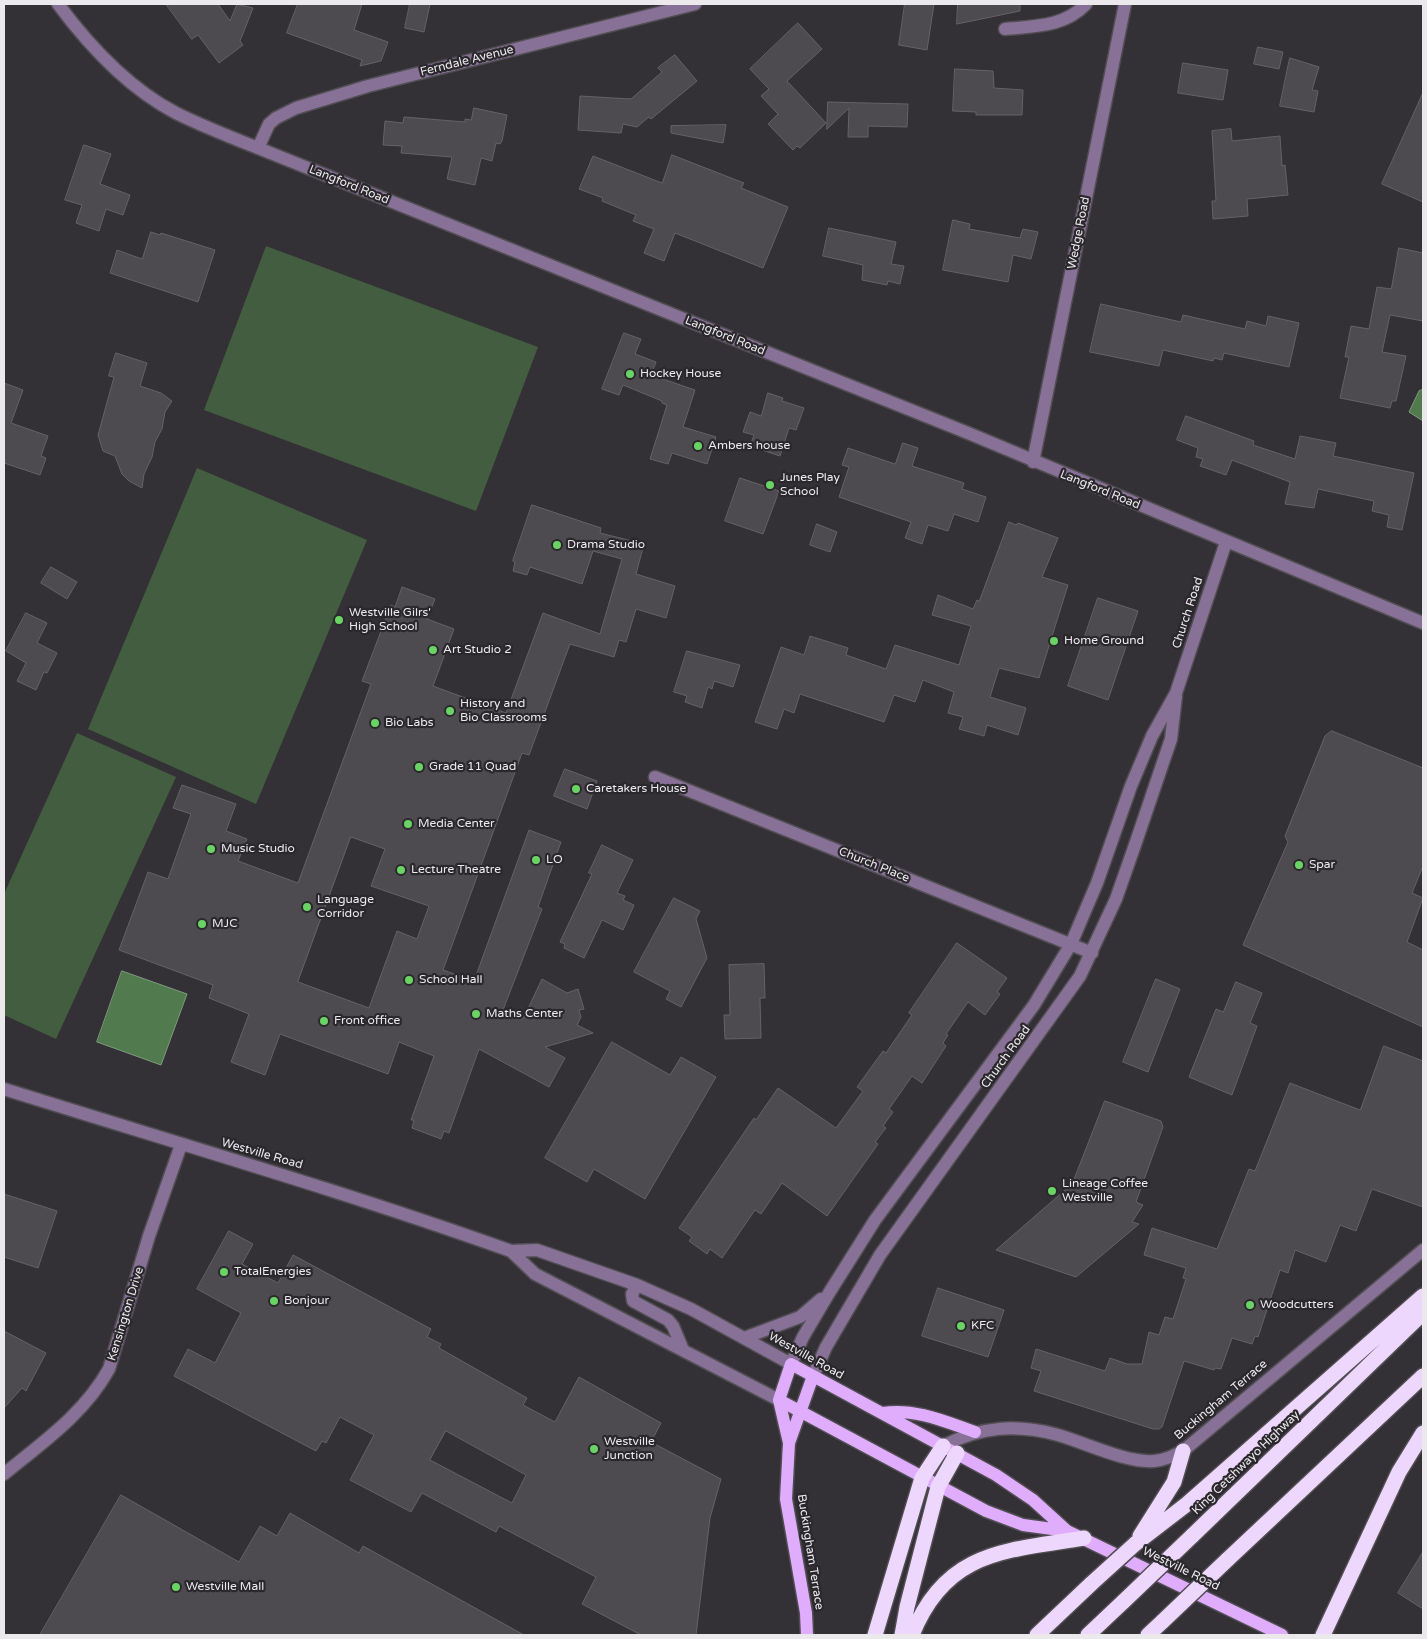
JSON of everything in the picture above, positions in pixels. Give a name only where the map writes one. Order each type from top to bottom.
[{"type":"highway","points":[[1037,1635],[1135,1544],[1187,1504],[1423,1296]]},
{"type":"highway","name":"King Cetshwayo Highway","points":[[1088,1635],[1423,1312]]},
{"type":"highway","points":[[1148,1635],[1423,1376]]},
{"type":"highway","points":[[1323,1635],[1399,1472],[1423,1433]]},
{"type":"highway","points":[[875,1635],[922,1478],[943,1446]]},
{"type":"highway","points":[[1135,1544],[1174,1482],[1183,1451]]},
{"type":"highway","points":[[902,1635],[906,1606],[938,1487],[957,1453]]},
{"type":"highway","points":[[912,1635],[925,1608],[946,1581],[981,1558],[996,1553],[1084,1538]]},
{"type":"main road","name":"Westville Road","points":[[791,1364],[957,1453],[1018,1489],[1067,1531]]},
{"type":"main road","name":"Church Road","points":[[779,1400],[791,1364]]},
{"type":"main road","name":"Church Road","points":[[801,1411],[813,1376]]},
{"type":"main road","name":"Westville Road","points":[[779,1400],[938,1487],[986,1511],[1016,1523],[1067,1531],[1084,1538],[1282,1635]]},
{"type":"main road","name":"Buckingham Terrace","points":[[779,1400],[789,1443],[786,1499],[806,1614],[806,1635]]},
{"type":"main road","name":"Buckingham Terrace","points":[[789,1443],[801,1411]]},
{"type":"main road","points":[[883,1413],[903,1411],[918,1414],[975,1432]]},
{"type":"street","name":"Langford Road","points":[[58,4],[84,38],[133,84],[175,112],[258,148],[968,433],[1033,462],[1423,623]]},
{"type":"street","name":"Ferndale Avenue","points":[[258,148],[269,124],[276,118],[296,108],[368,86],[695,4]]},
{"type":"street","points":[[1005,29],[1060,22],[1074,15],[1086,4]]},
{"type":"street","name":"Wedge Road","points":[[1033,462],[1125,4]]},
{"type":"street","name":"Church Road","points":[[791,1364],[803,1337],[829,1293],[898,1188],[1034,1005],[1071,944],[1097,883],[1113,834],[1152,736],[1176,693],[1226,542]]},
{"type":"street","name":"Church Road","points":[[813,1376],[834,1332],[880,1255],[1067,996],[1092,953],[1116,899],[1171,740],[1176,693]]},
{"type":"street","name":"Church Place","points":[[655,777],[1092,953]]},
{"type":"street","name":"Westville Road","points":[[4,1089],[181,1145],[308,1182],[511,1251],[537,1250],[637,1285],[691,1309],[791,1364]]},
{"type":"street","name":"Kensington Drive","points":[[4,1474],[74,1416],[100,1385],[109,1369],[149,1236],[181,1145]]},
{"type":"street","name":"Buckingham Terrace","points":[[943,1446],[975,1432],[1014,1428],[1031,1430],[1143,1460],[1168,1458],[1183,1451],[1423,1250]]},
{"type":"street","name":"Westville Road","points":[[511,1251],[535,1274],[779,1400]]},
{"type":"street","points":[[637,1285],[632,1294],[633,1301],[668,1320],[673,1326],[683,1350]]},
{"type":"street","points":[[744,1338],[800,1317],[829,1293]]},
{"type":"shaded area","points":[[266,246],[538,347],[476,511],[204,410]]},
{"type":"shaded area","points":[[1422,390],[1423,421],[1409,412],[1419,391]]},
{"type":"shaded area","points":[[197,468],[367,540],[256,804],[88,729]]},
{"type":"shaded area","points":[[77,733],[176,777],[56,1039],[4,1015],[4,894]]},
{"type":"shaded area","points":[[122,971],[187,994],[161,1065],[97,1042]]},
{"type":"building","points":[[166,4],[218,4],[230,21],[237,4],[253,8],[240,41],[243,45],[219,63],[198,35],[192,39]]},
{"type":"building","points":[[298,4],[362,4],[354,30],[388,42],[381,61],[360,66],[362,60],[287,33]]},
{"type":"building","points":[[410,4],[430,4],[424,32],[405,28]]},
{"type":"building","points":[[905,4],[934,4],[927,50],[899,45]]},
{"type":"building","points":[[958,4],[1020,4],[1020,11],[957,24]]},
{"type":"building","points":[[798,23],[822,49],[787,81],[826,123],[800,148],[797,146],[793,150],[768,124],[778,114],[761,96],[769,89],[750,69]]},
{"type":"building","points":[[1258,47],[1283,52],[1279,69],[1254,64]]},
{"type":"building","points":[[675,55],[697,81],[651,119],[649,117],[637,127],[623,124],[621,133],[578,130],[580,96],[631,99],[662,72],[658,68]]},
{"type":"building","points":[[1290,58],[1319,67],[1312,90],[1318,91],[1314,112],[1280,106]]},
{"type":"building","points":[[1183,63],[1228,70],[1223,100],[1178,93]]},
{"type":"building","points":[[955,69],[993,71],[994,88],[1023,90],[1022,115],[976,115],[976,112],[953,111]]},
{"type":"building","points":[[1423,93],[1423,202],[1382,184]]},
{"type":"building","points":[[828,102],[908,104],[907,127],[868,126],[868,137],[848,137],[849,108],[827,129]]},
{"type":"building","points":[[474,108],[507,115],[502,141],[500,144],[496,143],[492,161],[481,158],[475,185],[447,179],[452,157],[401,153],[402,146],[383,145],[385,121],[403,123],[404,117],[465,122],[465,119],[471,120]]},
{"type":"building","points":[[726,125],[723,143],[671,133],[671,126]]},
{"type":"building","points":[[1231,129],[1232,141],[1280,136],[1282,166],[1285,165],[1288,195],[1247,199],[1248,216],[1213,219],[1212,201],[1216,201],[1212,131]]},
{"type":"building","points":[[84,145],[111,154],[100,184],[130,195],[123,215],[106,209],[99,231],[76,223],[82,205],[65,200]]},
{"type":"building","points":[[672,155],[744,183],[741,188],[788,207],[763,268],[675,233],[664,261],[644,253],[654,229],[633,221],[636,215],[602,201],[603,198],[579,189],[593,156],[662,183]]},
{"type":"building","points":[[953,220],[970,224],[969,229],[1020,238],[1023,229],[1038,232],[1031,259],[1013,255],[1008,282],[943,270]]},
{"type":"building","points":[[829,228],[896,242],[891,264],[904,266],[900,284],[888,281],[887,285],[862,280],[863,265],[823,256]]},
{"type":"building","points":[[151,232],[160,235],[161,233],[215,250],[198,302],[110,273],[117,250],[142,259]]},
{"type":"building","points":[[1399,248],[1423,253],[1423,321],[1390,315],[1382,352],[1406,356],[1396,401],[1392,401],[1390,408],[1340,398],[1349,357],[1345,357],[1351,326],[1369,329],[1377,287],[1391,289]]},
{"type":"building","points":[[1101,304],[1181,322],[1183,315],[1245,329],[1247,321],[1266,326],[1268,316],[1299,323],[1289,367],[1224,353],[1222,360],[1214,358],[1213,361],[1163,350],[1159,366],[1090,352]]},
{"type":"building","points":[[624,333],[641,339],[635,354],[656,362],[651,375],[695,390],[683,427],[716,437],[707,464],[672,453],[668,464],[650,459],[667,405],[662,403],[662,401],[623,385],[619,395],[602,389]]},
{"type":"building","points":[[116,353],[147,363],[140,386],[161,393],[172,401],[165,412],[162,429],[155,442],[152,457],[144,474],[142,488],[129,481],[122,474],[115,456],[103,451],[98,435],[114,377],[109,376]]},
{"type":"building","points":[[4,383],[23,390],[11,423],[48,436],[41,456],[46,458],[40,475],[4,463]]},
{"type":"building","points":[[768,393],[783,398],[782,401],[804,408],[796,430],[789,428],[780,456],[750,446],[754,435],[743,432],[750,412],[761,416]]},
{"type":"building","points":[[1186,416],[1254,441],[1253,445],[1295,459],[1300,436],[1336,443],[1333,456],[1414,473],[1402,530],[1387,527],[1389,515],[1372,511],[1374,501],[1318,489],[1314,508],[1285,504],[1290,482],[1232,460],[1226,475],[1200,466],[1203,459],[1196,457],[1198,448],[1177,440]]},
{"type":"building","points":[[903,443],[918,448],[912,466],[964,483],[962,489],[986,497],[978,522],[954,514],[948,531],[928,525],[922,544],[905,538],[911,522],[839,497],[849,467],[842,465],[848,448],[895,464]]},
{"type":"building","points":[[740,478],[779,491],[763,534],[725,521]]},
{"type":"building","points":[[532,505],[601,528],[600,533],[644,544],[636,574],[675,586],[666,618],[636,609],[626,642],[619,640],[614,657],[570,644],[529,755],[522,753],[443,970],[474,981],[529,830],[561,842],[538,907],[542,909],[503,1010],[523,1019],[542,979],[567,993],[578,989],[584,1009],[579,1010],[581,1017],[577,1025],[593,1033],[545,1047],[565,1058],[549,1087],[479,1049],[449,1133],[444,1131],[441,1139],[412,1128],[414,1120],[411,1120],[434,1056],[399,1042],[388,1074],[280,1034],[265,1075],[231,1062],[249,1014],[209,998],[213,985],[119,950],[148,872],[168,879],[191,814],[173,808],[182,785],[236,804],[226,831],[247,839],[238,861],[298,883],[371,684],[362,681],[391,605],[395,607],[402,587],[435,599],[427,619],[454,629],[433,686],[506,713],[543,613],[600,634],[622,559],[593,551],[582,584],[530,567],[527,575],[513,571],[515,562],[513,561]],"holes":[[[351,837],[385,849],[371,886],[429,906],[417,939],[397,931],[369,1008],[298,982]]]},
{"type":"building","points":[[1009,522],[1016,525],[1018,523],[1058,538],[1042,577],[1068,585],[1039,678],[999,668],[990,697],[1026,708],[1018,735],[987,725],[984,736],[959,729],[963,717],[948,713],[954,692],[923,680],[915,702],[894,695],[884,722],[800,694],[794,713],[784,709],[777,729],[755,722],[781,647],[804,655],[810,636],[848,648],[846,655],[886,669],[895,645],[959,665],[971,626],[932,615],[938,595],[973,609],[977,600],[979,601]]},
{"type":"building","points":[[817,524],[837,532],[830,552],[810,545]]},
{"type":"building","points":[[51,567],[77,582],[67,599],[41,583]]},
{"type":"building","points":[[1098,598],[1138,611],[1108,700],[1068,686]]},
{"type":"building","points":[[26,613],[47,623],[37,643],[57,653],[47,673],[44,672],[36,690],[17,681],[26,663],[6,651]]},
{"type":"building","points":[[687,651],[740,665],[733,687],[714,681],[712,689],[708,687],[702,708],[685,702],[687,696],[674,692]]},
{"type":"building","points":[[1332,731],[1423,768],[1423,866],[1412,893],[1423,898],[1407,942],[1423,950],[1423,1027],[1243,945],[1288,842],[1285,836],[1325,736]]},
{"type":"building","name":"Caretakers House","points":[[565,769],[597,781],[587,809],[554,796]]},
{"type":"building","points":[[602,845],[633,860],[617,893],[625,896],[623,900],[634,905],[623,930],[602,920],[584,958],[564,948],[565,944],[560,942],[592,874],[589,873]]},
{"type":"building","points":[[674,898],[700,911],[696,919],[707,958],[681,1007],[666,999],[670,991],[634,972]]},
{"type":"building","points":[[957,943],[1007,978],[997,992],[1000,994],[985,1015],[968,1002],[946,1034],[948,1035],[943,1043],[946,1046],[922,1083],[912,1076],[889,1109],[893,1112],[883,1126],[886,1128],[875,1142],[878,1144],[827,1216],[782,1183],[761,1214],[755,1210],[722,1258],[710,1249],[707,1254],[689,1241],[692,1237],[679,1228],[754,1118],[756,1120],[778,1088],[836,1128],[863,1091],[857,1087],[883,1051],[886,1053],[912,1015],[909,1013]]},
{"type":"building","points":[[764,964],[765,998],[760,998],[761,1038],[725,1039],[724,1015],[730,1015],[729,965]]},
{"type":"building","points":[[1156,979],[1180,989],[1148,1072],[1123,1062]]},
{"type":"building","points":[[1236,982],[1262,993],[1250,1023],[1257,1026],[1232,1095],[1189,1077],[1216,1009],[1223,1012]]},
{"type":"building","points":[[612,1042],[670,1075],[681,1057],[716,1077],[645,1199],[594,1169],[587,1182],[545,1158]]},
{"type":"building","points":[[1384,1046],[1423,1061],[1423,1207],[1372,1189],[1356,1231],[1340,1225],[1326,1262],[1295,1250],[1288,1273],[1280,1270],[1258,1337],[1255,1336],[1252,1344],[1232,1338],[1221,1369],[1215,1368],[1214,1370],[1184,1361],[1162,1427],[1159,1429],[1153,1429],[1034,1391],[1041,1371],[1031,1368],[1036,1349],[1105,1371],[1110,1358],[1127,1364],[1142,1364],[1149,1332],[1159,1335],[1165,1317],[1173,1319],[1186,1279],[1183,1278],[1186,1268],[1144,1255],[1152,1228],[1217,1249],[1249,1169],[1255,1171],[1290,1083],[1360,1110]]},
{"type":"building","points":[[1105,1101],[1161,1121],[1163,1127],[1136,1202],[1143,1205],[1132,1222],[1139,1224],[1076,1277],[996,1250],[1072,1184]]},
{"type":"building","points":[[4,1194],[57,1211],[38,1268],[4,1257]]},
{"type":"building","points":[[229,1231],[253,1244],[242,1264],[278,1283],[293,1255],[431,1329],[427,1337],[441,1344],[439,1348],[527,1398],[523,1405],[555,1422],[579,1377],[661,1423],[651,1442],[721,1479],[710,1518],[696,1635],[641,1635],[582,1604],[596,1577],[499,1526],[496,1532],[422,1493],[411,1512],[350,1480],[374,1435],[340,1417],[326,1443],[322,1441],[316,1451],[174,1376],[188,1349],[215,1363],[241,1313],[197,1289]],"holes":[[[446,1431],[526,1475],[512,1503],[430,1460]]]},
{"type":"building","points":[[938,1288],[1004,1310],[988,1357],[922,1336]]},
{"type":"building","points":[[4,1331],[46,1353],[26,1391],[22,1388],[4,1408]]},
{"type":"building","name":"Westville Mall","points":[[121,1495],[239,1562],[260,1526],[277,1536],[290,1513],[359,1553],[363,1546],[524,1635],[40,1635]]},
{"type":"building","points":[[1423,1552],[1423,1609],[1398,1593]]},
{"type":"place","name":"Hockey House","points":[[630,374]]},
{"type":"place","name":"Ambers house","points":[[698,446]]},
{"type":"place","name":"Junes Play School","points":[[770,485]]},
{"type":"place","name":"Drama Studio","points":[[557,545]]},
{"type":"place","name":"Westville Gilrs' High School","points":[[339,620]]},
{"type":"place","name":"Home Ground","points":[[1054,641]]},
{"type":"place","name":"Art Studio 2","points":[[433,650]]},
{"type":"place","name":"History and Bio Classrooms","points":[[450,711]]},
{"type":"place","name":"Bio Labs","points":[[375,723]]},
{"type":"place","name":"Grade 11 Quad","points":[[419,767]]},
{"type":"place","name":"Caretakers House","points":[[576,789]]},
{"type":"place","name":"Media Center","points":[[408,824]]},
{"type":"place","name":"Music Studio","points":[[211,849]]},
{"type":"place","name":"LO","points":[[536,860]]},
{"type":"place","name":"Spar","points":[[1299,865]]},
{"type":"place","name":"Lecture Theatre","points":[[401,870]]},
{"type":"place","name":"Language Corridor","points":[[307,907]]},
{"type":"place","name":"MJC","points":[[202,924]]},
{"type":"place","name":"School Hall","points":[[409,980]]},
{"type":"place","name":"Maths Center","points":[[476,1014]]},
{"type":"place","name":"Front office","points":[[324,1021]]},
{"type":"place","name":"Lineage Coffee Westville","points":[[1052,1191]]},
{"type":"place","name":"TotalEnergies","points":[[224,1272]]},
{"type":"place","name":"Bonjour","points":[[274,1301]]},
{"type":"place","name":"Woodcutters","points":[[1250,1305]]},
{"type":"place","name":"KFC","points":[[961,1326]]},
{"type":"place","name":"Westville Junction","points":[[594,1449]]},
{"type":"place","name":"Westville Mall","points":[[176,1587]]}]
